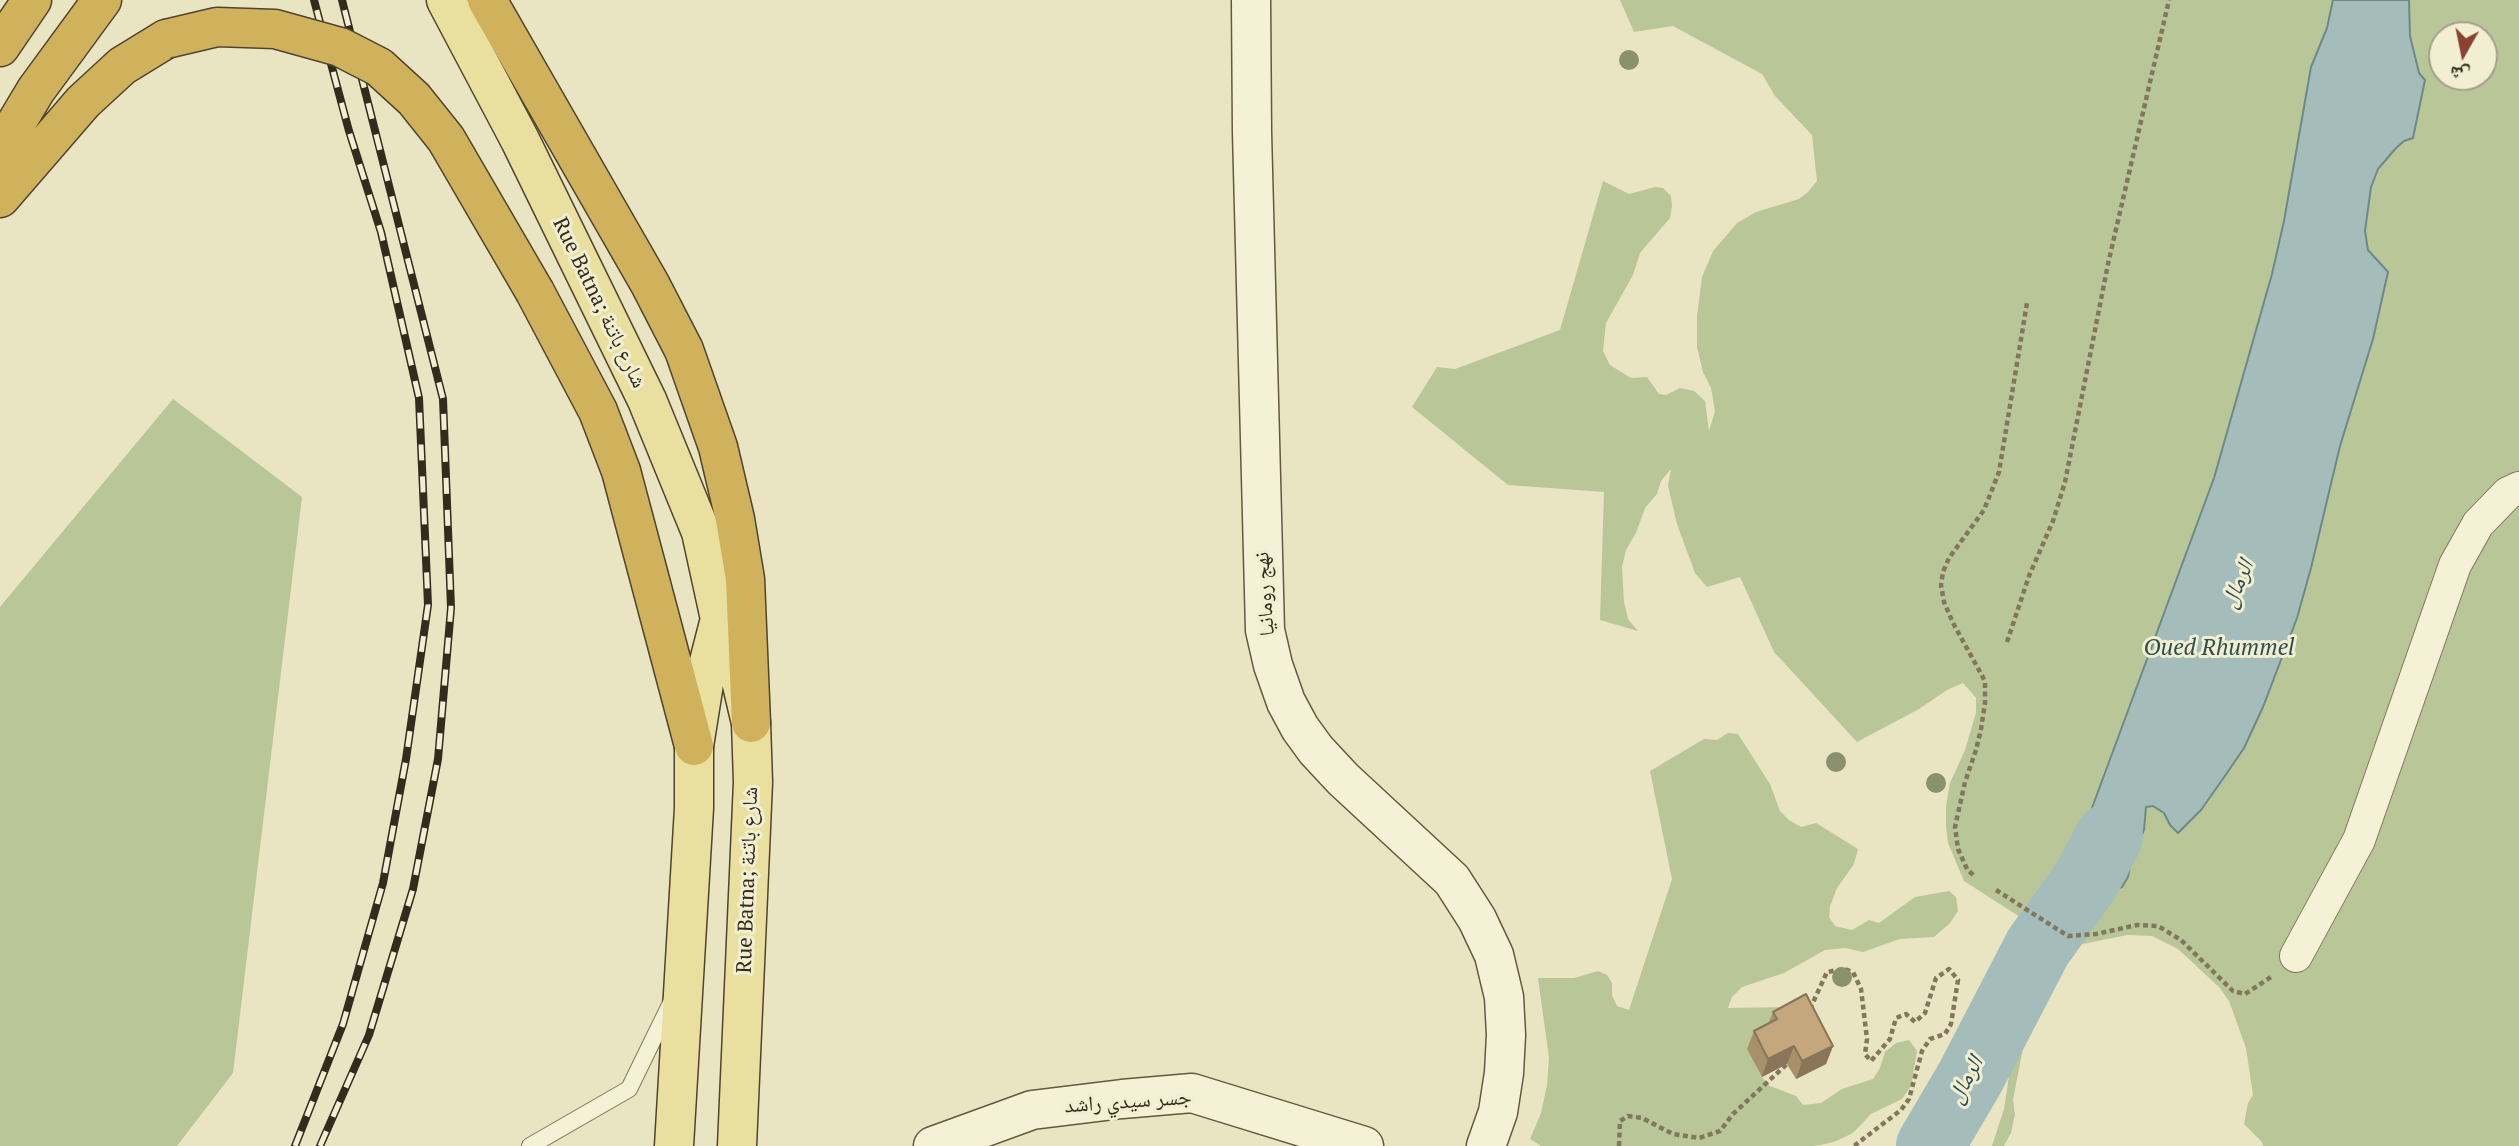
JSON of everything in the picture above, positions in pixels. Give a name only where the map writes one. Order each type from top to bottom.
[{"type":"highway","points":[[0,47],[32,0]]},
{"type":"highway","points":[[0,150],[36,90],[102,0]]},
{"type":"highway","points":[[487,0],[662,306],[684,350],[718,447],[735,519],[744,579],[751,723]]},
{"type":"highway","points":[[0,198],[83,102],[122,66],[166,39],[217,27],[275,29],[340,47],[379,67],[414,99],[446,139],[535,292],[598,411],[621,471],[640,533],[694,746]]},
{"type":"main road","name":"Rue Batna; شارع باتنة","points":[[446,0],[520,140],[647,400],[701,532],[720,618],[738,668],[751,723],[753,782],[737,1146]]},
{"type":"main road","name":"Rue Batna; شارع باتنة","points":[[674,1146],[694,808],[694,746],[705,677],[720,618]]},
{"type":"street","name":"نهج رومانيا","points":[[1251,0],[1252,146],[1265,630],[1273,665],[1286,702],[1300,728],[1343,779],[1452,880],[1477,919],[1494,955],[1504,997],[1506,1035],[1498,1112],[1486,1146]]},
{"type":"street","points":[[2296,956],[2359,840],[2455,565],[2477,524],[2508,493],[2519,488]]},
{"type":"street","name":"جسر سيدي راشد","points":[[933,1146],[1032,1110],[1192,1093],[1364,1146]]},
{"type":"lane","points":[[530,1146],[629,1089],[683,979]]},
{"type":"path","points":[[2007,642],[2029,576],[2053,521],[2066,482],[2108,264],[2169,0]]},
{"type":"path","points":[[1973,875],[1967,869],[1958,849],[1955,827],[1965,782],[1979,739],[1985,703],[1985,681],[1953,623],[1944,602],[1941,585],[1943,572],[1950,558],[1984,510],[1999,472],[2026,303]]},
{"type":"path","points":[[1996,890],[2068,936],[2096,934],[2137,925],[2158,926],[2181,940],[2233,991],[2245,994],[2257,988],[2296,956]]},
{"type":"path","points":[[1808,1013],[1827,972],[1844,969],[1853,972],[1861,989],[1867,1039],[1865,1054],[1871,1061],[1890,1039],[1896,1018],[1906,1014],[1915,1022],[1925,1013],[1936,978],[1949,969],[1958,980],[1951,1024],[1945,1034],[1930,1039],[1922,1051],[1909,1099],[1901,1110],[1854,1146]]},
{"type":"path","points":[[1619,1146],[1620,1121],[1628,1116],[1642,1118],[1673,1134],[1699,1138],[1720,1131],[1733,1114],[1787,1064]]},
{"type":"green space","points":[[1620,0],[2519,0],[2519,1146],[2263,1146],[2244,1124],[2248,1103],[2253,1095],[2246,1048],[2229,1001],[2220,988],[2178,949],[2152,936],[2127,935],[2073,946],[2062,944],[1964,881],[1948,843],[1946,827],[1950,783],[1965,750],[1976,713],[1976,698],[1963,683],[1857,742],[1774,652],[1740,577],[1707,587],[1695,573],[1677,524],[1668,486],[1671,469],[1661,481],[1657,494],[1645,508],[1636,533],[1626,550],[1622,567],[1628,619],[1638,631],[1600,620],[1604,492],[1508,485],[1412,407],[1437,367],[1455,369],[1560,330],[1603,181],[1629,194],[1655,187],[1663,188],[1671,196],[1672,206],[1670,218],[1640,253],[1633,275],[1606,323],[1603,351],[1610,365],[1631,378],[1647,377],[1659,394],[1666,395],[1680,388],[1694,391],[1705,401],[1709,431],[1715,411],[1711,388],[1703,372],[1697,347],[1697,316],[1702,277],[1713,251],[1737,223],[1756,212],[1799,199],[1817,181],[1812,135],[1775,96],[1762,74],[1673,26],[1634,32]]},
{"type":"green space","points":[[173,399],[302,497],[233,1073],[177,1146],[0,1146],[0,607]]},
{"type":"green space","points":[[1728,733],[1738,734],[1770,784],[1780,811],[1789,820],[1801,827],[1816,823],[1858,849],[1854,864],[1837,888],[1830,906],[1829,917],[1835,926],[1852,930],[1869,920],[1879,923],[1915,897],[1949,891],[1956,897],[1958,911],[1950,923],[1934,937],[1900,939],[1863,952],[1845,948],[1825,950],[1784,973],[1742,987],[1732,997],[1728,1008],[1790,1007],[1748,1050],[1762,1077],[1770,1086],[1796,1096],[1803,1105],[1821,1103],[1842,1089],[1873,1079],[1885,1052],[1896,1043],[1909,1040],[1917,1051],[1911,1086],[1902,1099],[1871,1114],[1853,1133],[1834,1142],[1815,1146],[1541,1146],[1530,1139],[1541,1113],[1549,1058],[1538,978],[1574,978],[1598,971],[1607,975],[1612,983],[1612,995],[1617,1006],[1629,1010],[1672,879],[1650,771],[1704,739],[1717,740]]},
{"type":"green space","points":[[2015,1037],[2023,1048],[2013,1100],[2015,1114],[2011,1133],[2004,1146],[1992,1146],[2004,1109]]},
{"type":"water","name":"Oued Rhummel","points":[[2333,0],[2409,0],[2410,36],[2419,73],[2425,80],[2413,138],[2396,148],[2378,169],[2371,187],[2365,231],[2368,250],[2388,272],[2373,339],[2340,446],[2297,618],[2263,707],[2244,748],[2201,810],[2178,833],[2164,813],[2153,806],[2146,807],[2144,830],[2122,887],[2096,897],[2086,905],[2073,924],[2046,910],[2066,889],[2072,862],[2214,478],[2272,274],[2311,67],[2327,28]]},
{"type":"building","points":[[1806,994],[1833,1046],[1802,1061],[1794,1046],[1768,1059],[1754,1031],[1777,1019],[1773,1012]]},
{"type":"waterway","name":"الرمال","points":[[1930,1146],[1970,1078],[2038,947],[2085,882],[2109,837]]},
{"type":"railway","points":[[295,1146],[343,1024],[383,883],[406,759],[428,605],[419,398],[381,232],[349,131],[314,0]]},
{"type":"railway","points":[[320,1146],[369,1035],[413,889],[438,759],[451,608],[443,399],[342,0]]}]
